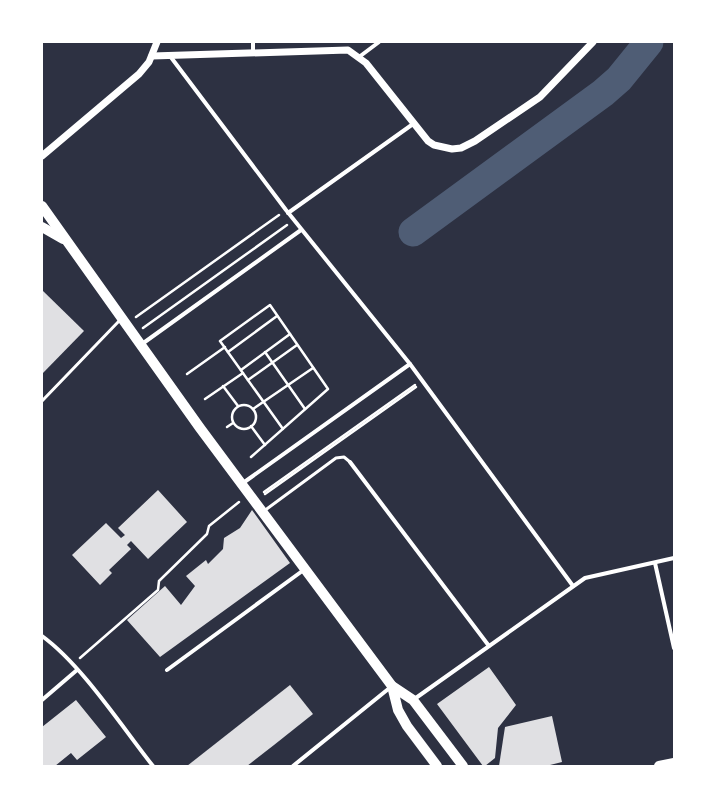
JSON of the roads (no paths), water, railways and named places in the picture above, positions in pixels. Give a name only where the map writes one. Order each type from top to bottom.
[{"type":"main road","points":[[42,206],[132,335],[392,686],[413,700],[463,766]]},
{"type":"main road","points":[[42,227],[68,243]]},
{"type":"main road","points":[[392,686],[398,710],[407,726],[436,766]]},
{"type":"main road","points":[[659,766],[674,763]]},
{"type":"street","points":[[42,156],[130,83],[144,68],[152,56],[156,42]]},
{"type":"street","points":[[253,42],[253,53]]},
{"type":"street","points":[[359,57],[379,42]]},
{"type":"street","points":[[152,56],[344,49],[359,57],[413,124],[434,145],[452,149],[461,148],[475,141],[540,97],[593,42]]},
{"type":"street","points":[[170,55],[287,211],[410,364],[574,586]]},
{"type":"street","points":[[287,211],[413,124]]},
{"type":"street","points":[[140,345],[302,230]]},
{"type":"street","points":[[242,484],[410,364]]},
{"type":"street","points":[[350,462],[488,646]]},
{"type":"street","points":[[413,700],[585,578],[674,558]]},
{"type":"street","points":[[655,562],[674,648]]},
{"type":"street","points":[[167,670],[305,569]]},
{"type":"street","points":[[42,636],[54,645],[77,670],[153,766]]},
{"type":"street","points":[[42,700],[77,670]]},
{"type":"street","points":[[293,766],[392,686]]},
{"type":"lane","points":[[42,401],[123,322]]},
{"type":"lane","points":[[262,512],[336,458],[344,457],[350,462]]},
{"type":"waterway","points":[[413,232],[603,93],[619,79],[649,42]]}]
